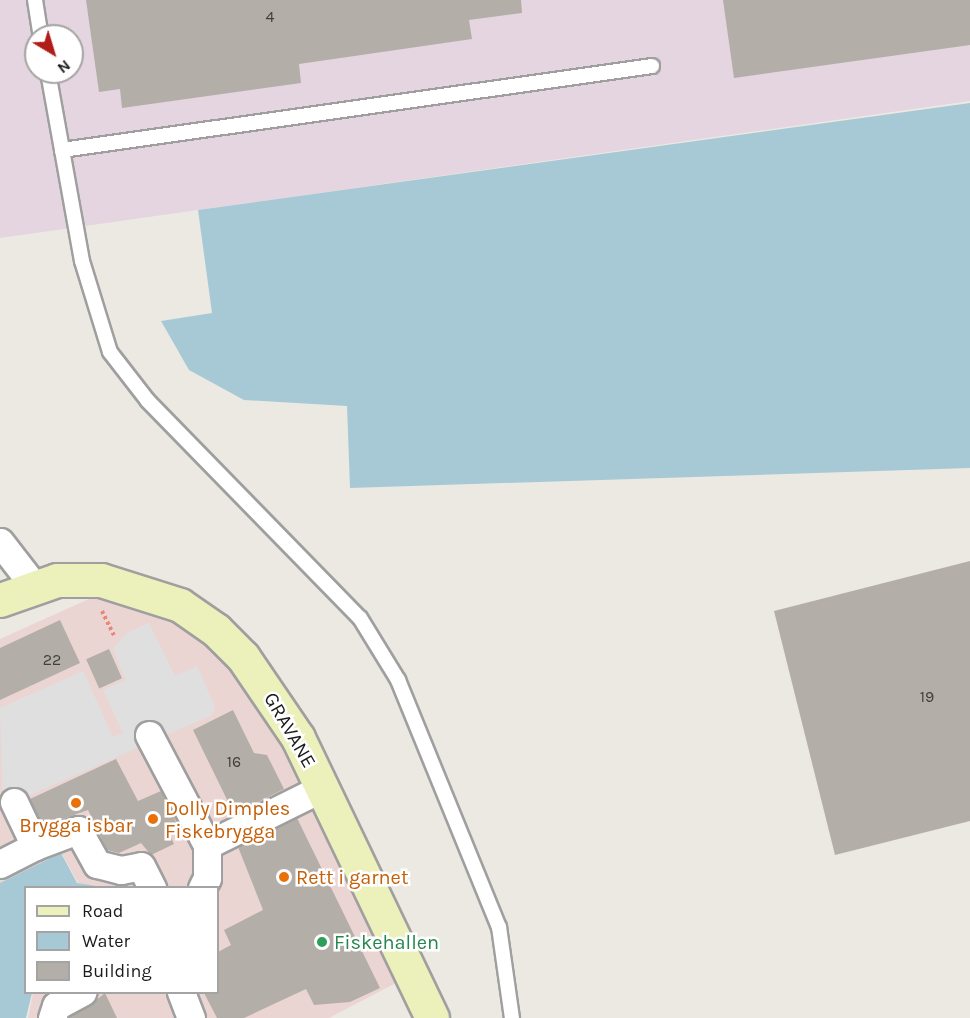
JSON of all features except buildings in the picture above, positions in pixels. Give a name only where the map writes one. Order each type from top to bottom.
[{"type":"street","points":[[0,542],[33,586]]},
{"type":"street","name":"GRAVANE","points":[[0,600],[33,586],[101,580],[180,605],[216,630],[264,684],[322,788],[425,1016]]},
{"type":"street","points":[[149,735],[207,845],[207,878],[203,886]]},
{"type":"street","points":[[207,845],[322,788]]},
{"type":"street","points":[[14,802],[35,846]]},
{"type":"street","points":[[0,864],[35,846],[78,830],[97,864],[121,870],[141,866],[151,886]]},
{"type":"street","points":[[52,1018],[56,1006],[80,994]]},
{"type":"street","points":[[181,994],[191,1018]]},
{"type":"lane","points":[[35,0],[39,24]]},
{"type":"lane","points":[[62,150],[652,66]]},
{"type":"lane","points":[[50,84],[82,261],[110,352],[148,401],[360,618],[398,680],[500,927],[512,1018]]},
{"type":"path","points":[[100,607],[114,636]]},
{"type":"shaded area","points":[[0,0],[970,0],[970,101],[0,238]]},
{"type":"shaded area","points":[[91,598],[183,610],[260,666],[415,973],[329,1018],[28,1018],[33,994],[219,994],[219,886],[86,886],[78,883],[62,854],[0,884],[0,639]]},
{"type":"shaded area","points":[[149,623],[175,676],[197,666],[215,707],[212,715],[3,807],[0,708],[83,671],[113,737],[123,733],[103,690],[126,680],[113,649],[127,633]]},
{"type":"water","points":[[970,103],[970,468],[350,488],[347,406],[244,400],[189,370],[161,321],[212,313],[198,210]]},
{"type":"water","points":[[61,853],[77,883],[96,886],[24,886],[24,994],[32,994],[26,1018],[0,1018],[0,883]]},
{"type":"place","name":"Brygga isbar","points":[[76,803]]},
{"type":"place","name":"Dolly Dimples Fiskebrygga","points":[[153,819]]},
{"type":"place","name":"Rett i garnet","points":[[284,877]]},
{"type":"place","name":"Fiskehallen","points":[[322,942]]}]
